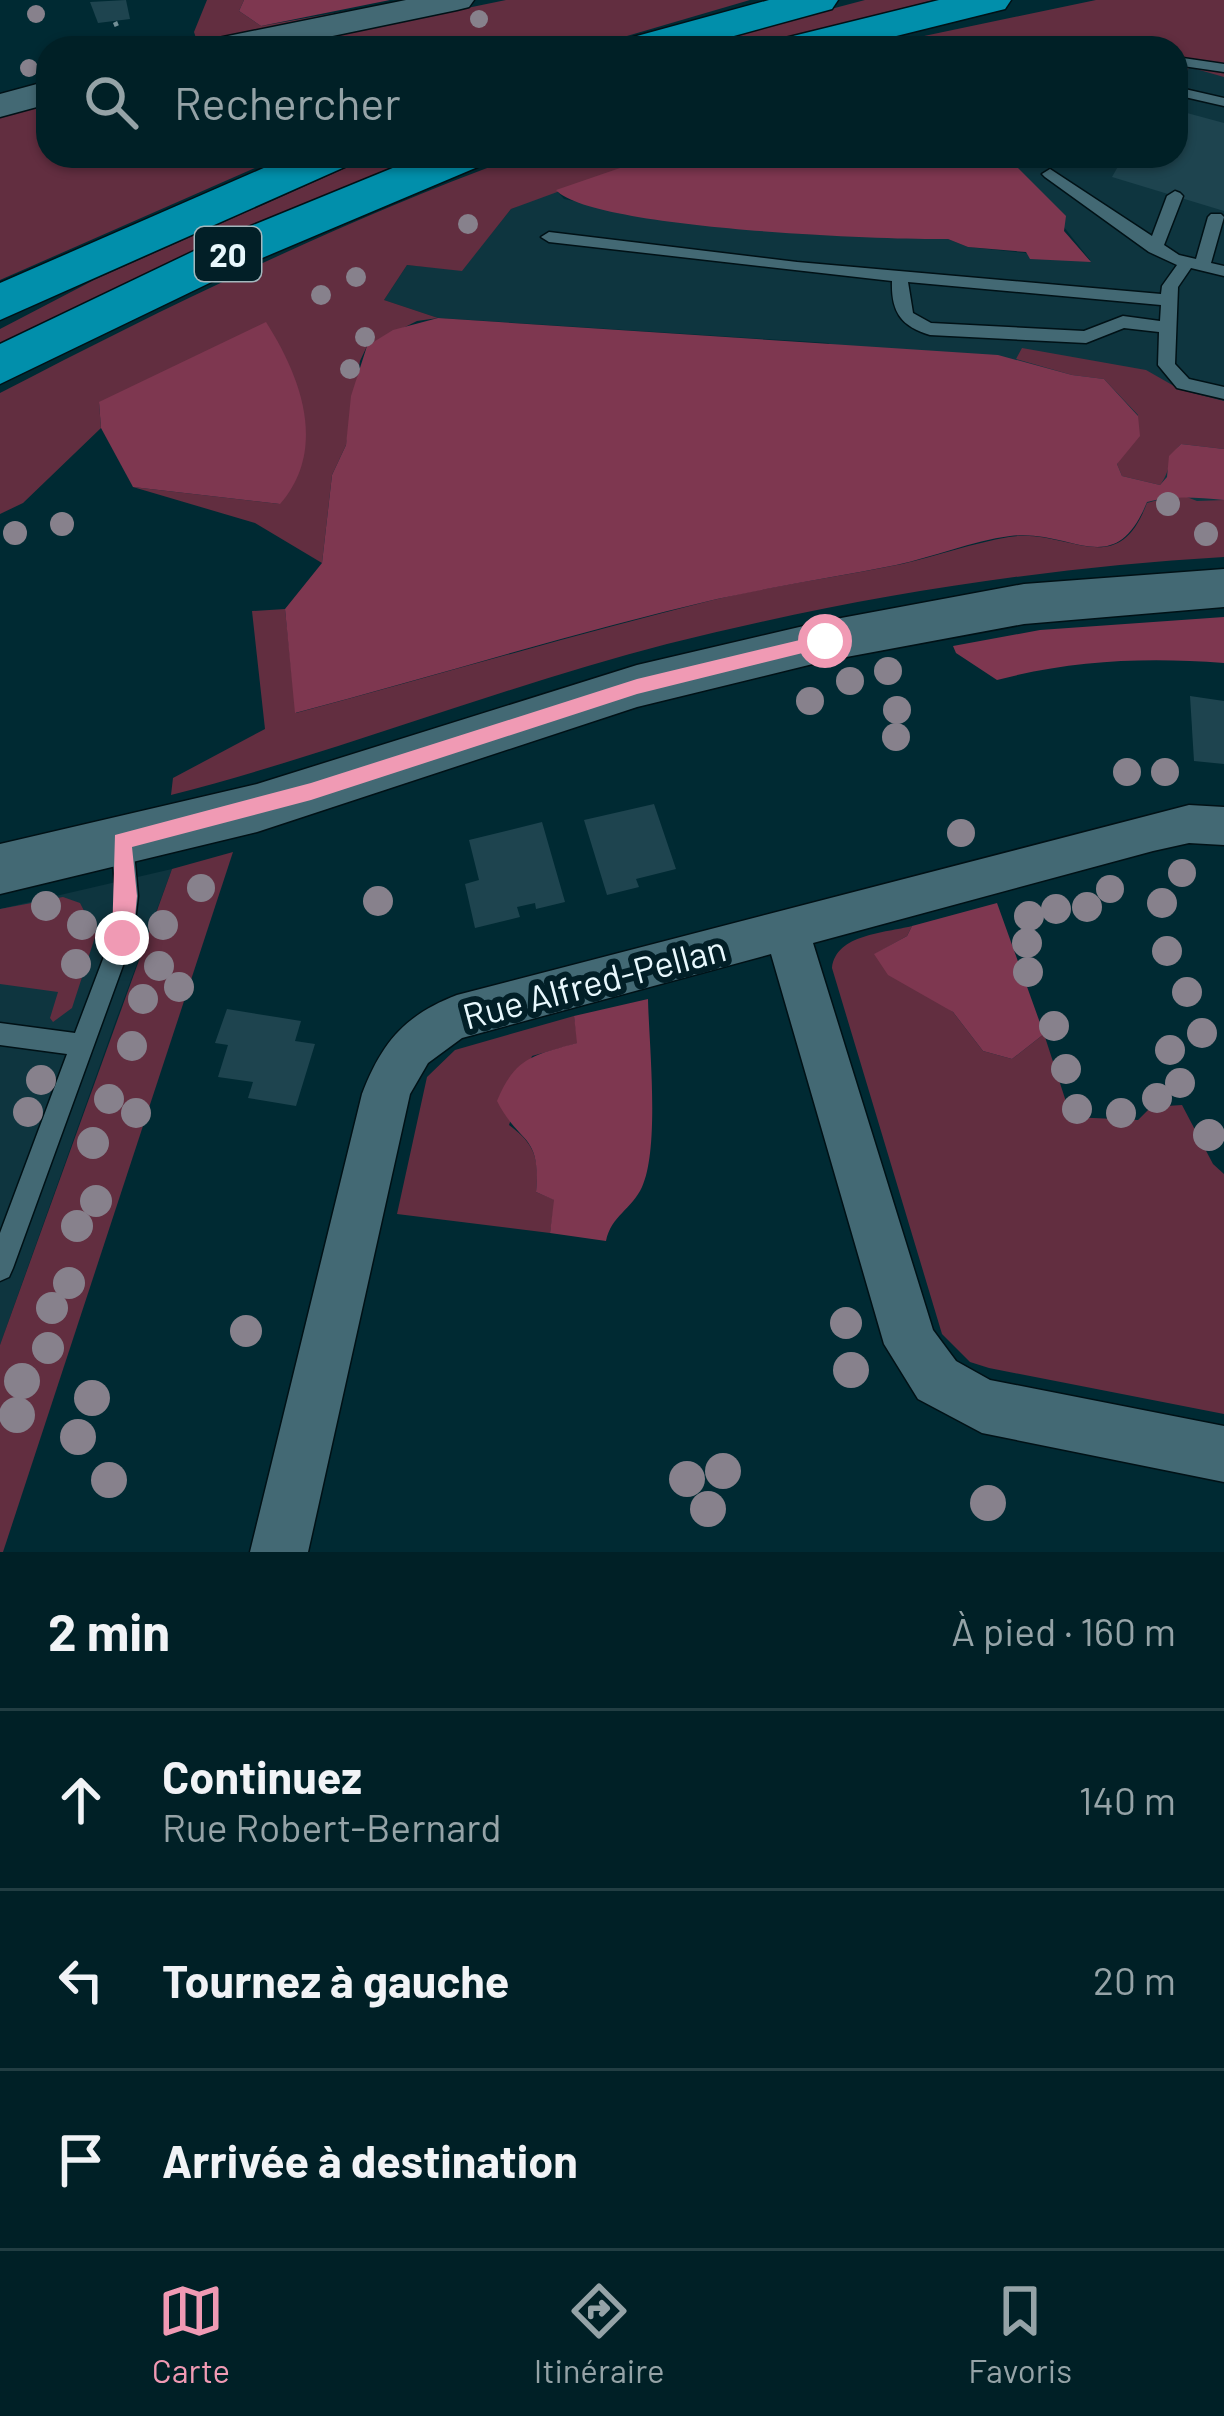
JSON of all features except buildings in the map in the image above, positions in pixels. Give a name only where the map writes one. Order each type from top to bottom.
[{"type":"highway","points":[[685,36],[817,0]]},
{"type":"highway","points":[[844,36],[990,0]]},
{"type":"highway","name":"20","points":[[0,303],[303,168]]},
{"type":"highway","name":"20","points":[[0,366],[252,243],[434,168]]},
{"type":"street","points":[[282,36],[457,0]]},
{"type":"street","points":[[0,106],[36,96]]},
{"type":"street","points":[[0,869],[311,792],[637,686],[802,646],[1002,607],[1224,587]]},
{"type":"street","name":"Rue Alfred-Pellan","points":[[279,1552],[386,1094],[395,1066],[408,1049],[440,1024],[1173,827],[1224,826]]},
{"type":"street","points":[[786,929],[895,1297],[923,1364],[957,1395],[982,1406],[1224,1454]]},
{"type":"lane","points":[[1188,63],[1224,68]]},
{"type":"lane","points":[[1188,94],[1224,102]]},
{"type":"lane","points":[[1050,174],[1155,248],[1194,265],[1224,271]]},
{"type":"lane","points":[[1155,248],[1175,196]]},
{"type":"lane","points":[[1216,217],[1194,265],[1170,286],[1166,364],[1173,376],[1195,389],[1224,393]]},
{"type":"lane","points":[[549,237],[797,267],[1168,300]]},
{"type":"lane","points":[[900,274],[900,310],[907,320],[930,329],[1086,337],[1123,322],[1166,327]]},
{"type":"lane","points":[[0,1268],[126,920],[122,841]]},
{"type":"lane","points":[[0,1034],[82,1046]]},
{"type":"shaded area","points":[[207,0],[244,0],[239,11],[261,26],[408,0],[236,36],[195,36]]},
{"type":"shaded area","points":[[244,0],[390,0],[261,26],[239,11]]},
{"type":"shaded area","points":[[506,0],[750,0],[627,36],[331,36]]},
{"type":"shaded area","points":[[865,0],[934,0],[795,36],[729,36]]},
{"type":"shaded area","points":[[1096,0],[1224,0],[1224,77],[1188,70],[1188,36],[924,36]]},
{"type":"shaded area","points":[[1224,33],[1224,557],[828,343],[438,318],[384,300],[407,265],[462,270],[511,209],[556,190],[564,199],[663,219],[803,234],[948,239],[968,247],[1090,260],[1017,168],[1188,168],[1188,44]]},
{"type":"shaded area","points":[[36,107],[36,168],[255,168],[0,280],[0,118]]},
{"type":"shaded area","points":[[346,168],[395,168],[257,225],[0,347],[0,329],[94,280]]},
{"type":"shaded area","points":[[488,168],[622,168],[511,209],[462,271],[407,265],[384,300],[438,318],[417,321],[367,346],[360,361],[346,445],[332,475],[322,563],[255,523],[133,487],[280,504],[99,402],[101,428],[23,503],[0,514],[0,393],[256,266]]},
{"type":"shaded area","points":[[620,168],[1018,168],[1066,216],[1064,231],[1091,262],[1030,259],[1026,252],[968,247],[948,239],[679,223],[580,203],[556,190]]},
{"type":"shaded area","points":[[438,318],[998,355],[1104,379],[1138,416],[1140,436],[1117,464],[1122,476],[1160,485],[1167,477],[1169,456],[1181,444],[1224,449],[1224,500],[1147,502],[1134,526],[1105,546],[1032,536],[996,538],[896,565],[664,612],[295,713],[285,609],[322,563],[332,475],[346,445],[351,396],[367,346],[393,330]]},
{"type":"shaded area","points":[[266,322],[298,389],[306,437],[295,483],[280,504],[133,487],[101,428],[99,402]]},
{"type":"shaded area","points":[[1022,348],[1146,370],[1181,390],[1224,401],[1224,449],[1181,444],[1160,485],[1122,476],[1117,464],[1138,415],[1104,379],[1016,359]]},
{"type":"shaded area","points":[[1179,494],[1197,501],[1224,500],[1224,557],[1013,577],[736,628],[605,661],[171,795],[173,778],[265,729],[252,611],[285,609],[296,713],[713,600],[902,564],[1009,537],[1106,547],[1135,527],[1147,503]]},
{"type":"shaded area","points":[[1224,617],[1224,663],[1110,662],[997,680],[956,653],[953,646],[1040,630]]},
{"type":"shaded area","points":[[233,852],[0,1552],[0,1345],[172,869]]},
{"type":"shaded area","points":[[172,869],[115,1023],[0,1345],[0,909]]},
{"type":"shaded area","points":[[63,897],[80,903],[96,934],[72,1008],[53,1022],[50,1018],[58,992],[0,984],[0,909]]},
{"type":"shaded area","points":[[997,903],[1044,1034],[1012,1059],[983,1051],[953,1012],[888,975],[874,954],[907,936],[912,926]]},
{"type":"shaded area","points":[[912,926],[907,936],[875,954],[953,1012],[983,1051],[1012,1059],[1044,1034],[1071,1117],[1138,1120],[1151,1107],[1182,1105],[1213,1164],[1224,1174],[1224,1414],[989,1368],[970,1362],[942,1334],[832,968],[835,957],[852,942]]},
{"type":"shaded area","points":[[648,999],[652,1122],[642,1187],[612,1225],[606,1241],[550,1233],[554,1200],[536,1192],[532,1149],[497,1101],[519,1066],[577,1043],[574,1016]]},
{"type":"shaded area","points":[[574,1016],[578,1043],[532,1056],[509,1125],[534,1154],[536,1192],[555,1200],[550,1233],[397,1214],[427,1077],[455,1050]]},
{"type":"route","points":[[122,938],[127,896],[122,841],[311,792],[637,686],[825,641]]}]
